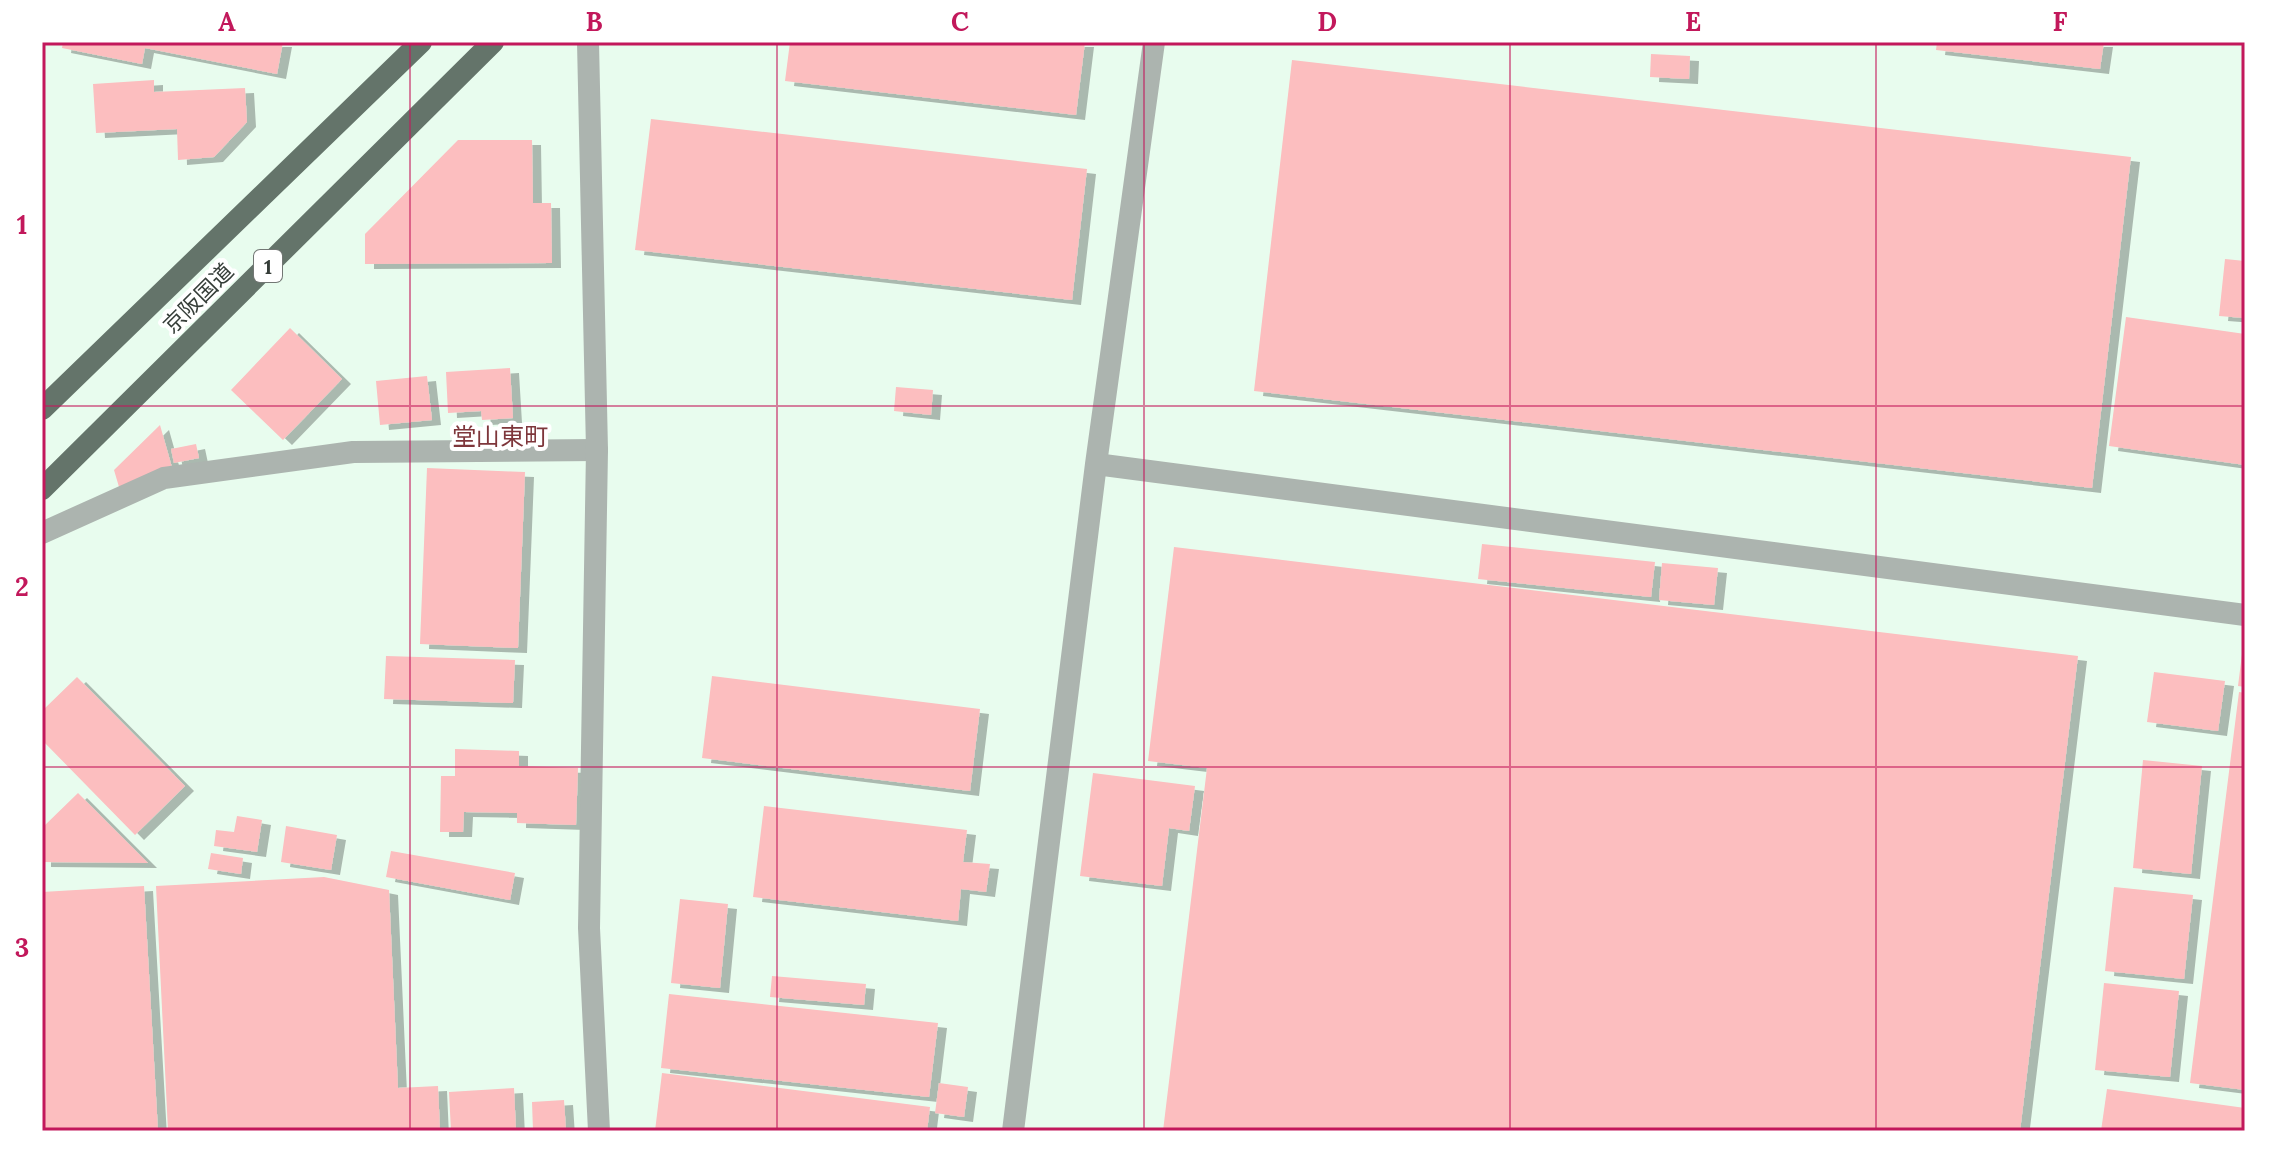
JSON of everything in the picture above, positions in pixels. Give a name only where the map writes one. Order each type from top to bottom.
[{"type":"highway","name":"京阪国道","points":[[42,409],[421,42]]},
{"type":"highway","name":"京阪国道","points":[[42,489],[493,42]]},
{"type":"street","points":[[588,42],[597,450],[589,928],[599,1131]]},
{"type":"street","points":[[1013,1131],[1096,464],[1154,42]]},
{"type":"street","points":[[42,533],[164,478],[353,452],[597,450]]},
{"type":"street","points":[[1096,464],[2245,615]]},
{"type":"building","points":[[63,42],[283,42],[277,74],[145,48],[142,64],[62,48]]},
{"type":"building","points":[[790,42],[1085,42],[1076,115],[785,81]]},
{"type":"building","points":[[1937,42],[2104,42],[2100,69],[1936,50]]},
{"type":"building","points":[[1651,54],[1690,56],[1689,79],[1650,77]]},
{"type":"building","points":[[1292,60],[2131,157],[2092,488],[1254,391]]},
{"type":"building","points":[[154,80],[154,92],[245,88],[247,122],[214,157],[178,160],[177,129],[96,133],[93,84]]},
{"type":"building","points":[[651,119],[1087,169],[1072,300],[635,250]]},
{"type":"building","points":[[458,140],[532,140],[533,203],[551,203],[552,263],[365,264],[365,234]]},
{"type":"building","points":[[2225,259],[2245,261],[2245,318],[2219,316]]},
{"type":"building","points":[[2126,317],[2245,334],[2245,465],[2109,446]]},
{"type":"building","points":[[290,328],[342,379],[283,440],[231,390]]},
{"type":"building","points":[[510,368],[513,418],[482,420],[481,411],[448,413],[446,372]]},
{"type":"building","points":[[427,376],[432,420],[380,425],[376,381]]},
{"type":"building","points":[[896,387],[933,390],[931,415],[894,411]]},
{"type":"building","points":[[160,425],[173,471],[119,487],[114,470]]},
{"type":"building","points":[[196,444],[199,458],[174,463],[171,449]]},
{"type":"building","points":[[427,468],[525,472],[518,648],[420,644]]},
{"type":"building","points":[[1482,544],[1655,562],[1651,597],[1478,579]]},
{"type":"building","points":[[1174,547],[2078,656],[2020,1131],[1163,1131],[1207,768],[1148,761]]},
{"type":"building","points":[[1662,563],[1718,568],[1714,605],[1659,600]]},
{"type":"building","points":[[2245,646],[2245,687],[2238,686]]},
{"type":"building","points":[[386,656],[515,660],[513,703],[384,699]]},
{"type":"building","points":[[2154,672],[2225,681],[2218,731],[2147,722]]},
{"type":"building","points":[[712,676],[980,709],[970,791],[702,758]]},
{"type":"building","points":[[77,677],[185,786],[135,835],[42,740],[42,711]]},
{"type":"building","points":[[2239,692],[2245,693],[2245,1090],[2190,1083]]},
{"type":"building","points":[[455,749],[519,751],[519,766],[578,768],[576,825],[517,823],[517,813],[464,812],[463,832],[440,832],[441,776],[455,776]]},
{"type":"building","points":[[2143,760],[2202,766],[2191,874],[2133,868]]},
{"type":"building","points":[[1093,773],[1195,786],[1189,831],[1169,828],[1162,886],[1080,876]]},
{"type":"building","points":[[78,793],[148,863],[42,862],[42,828]]},
{"type":"building","points":[[764,806],[967,830],[963,862],[990,864],[986,892],[961,889],[958,921],[753,897]]},
{"type":"building","points":[[237,816],[262,820],[257,852],[214,846],[216,830],[234,832]]},
{"type":"building","points":[[286,826],[337,835],[331,870],[281,862]]},
{"type":"building","points":[[391,851],[515,873],[510,900],[386,877]]},
{"type":"building","points":[[211,853],[243,858],[241,874],[208,869]]},
{"type":"building","points":[[324,877],[389,890],[398,1088],[438,1086],[440,1131],[168,1131],[156,886]]},
{"type":"building","points":[[144,886],[158,1131],[42,1131],[42,892]]},
{"type":"building","points":[[2114,887],[2193,895],[2184,979],[2105,971]]},
{"type":"building","points":[[680,899],[728,904],[720,988],[671,983]]},
{"type":"building","points":[[772,976],[866,984],[864,1005],[770,997]]},
{"type":"building","points":[[2104,983],[2179,991],[2170,1077],[2095,1070]]},
{"type":"building","points":[[669,994],[938,1023],[929,1097],[661,1068]]},
{"type":"building","points":[[662,1073],[930,1107],[927,1131],[655,1131]]},
{"type":"building","points":[[939,1083],[968,1087],[964,1117],[935,1113]]},
{"type":"building","points":[[514,1088],[516,1131],[451,1131],[449,1092]]},
{"type":"building","points":[[2107,1089],[2245,1108],[2245,1131],[2101,1131]]},
{"type":"building","points":[[564,1100],[566,1131],[533,1131],[532,1102]]},
{"type":"district","name":"堂山東町","points":[[500,436]]}]
